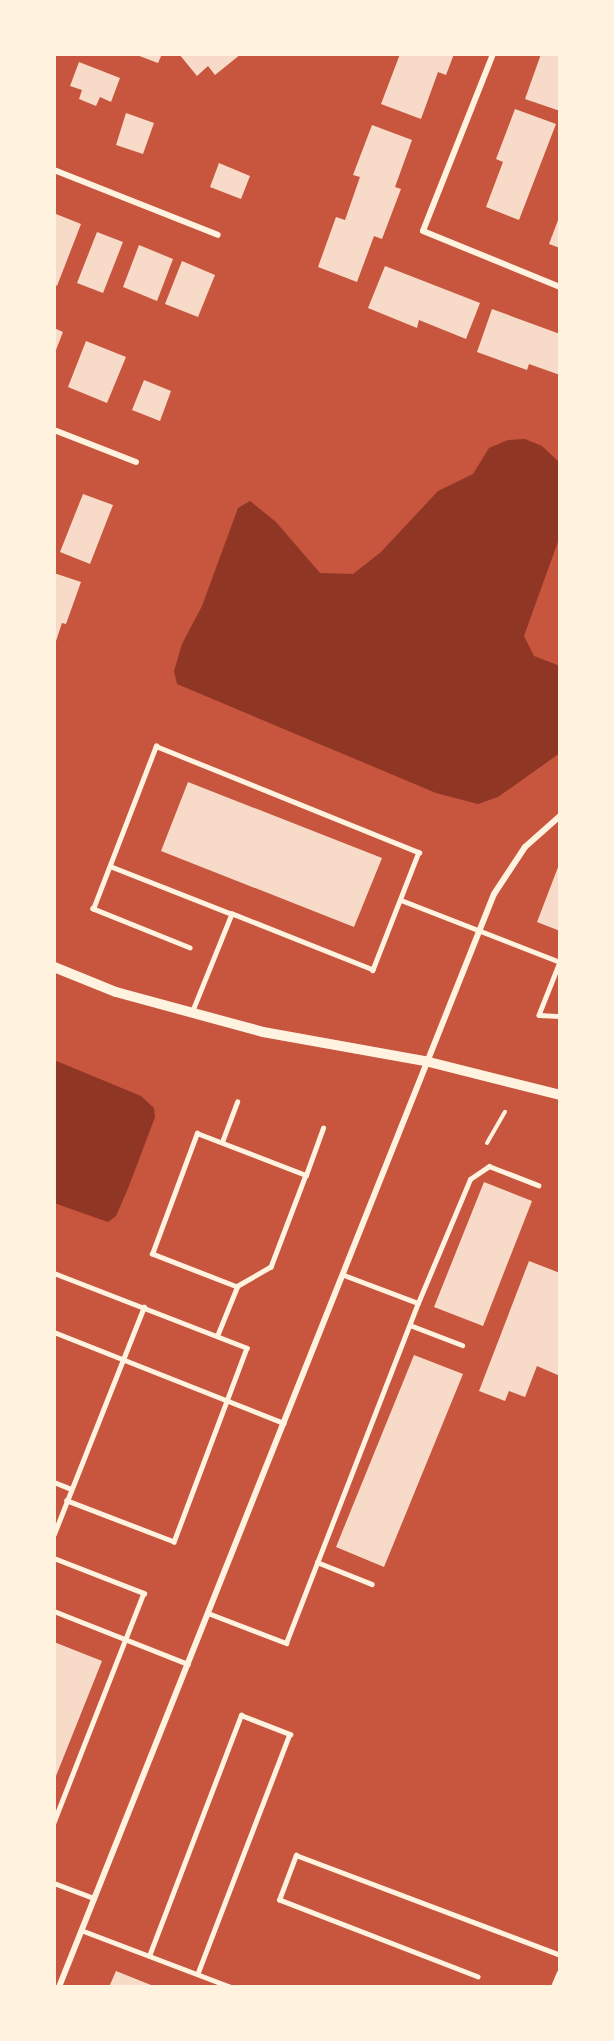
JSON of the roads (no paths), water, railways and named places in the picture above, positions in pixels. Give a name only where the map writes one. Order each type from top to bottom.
[{"type":"street","points":[[493,54],[423,231],[560,287]]},
{"type":"street","points":[[54,170],[218,235]]},
{"type":"street","points":[[54,430],[136,462]]},
{"type":"street","points":[[59,1987],[494,894],[525,847],[560,816]]},
{"type":"street","points":[[54,968],[116,992],[262,1032],[429,1062],[560,1095]]},
{"type":"street","points":[[554,1987],[560,1973]]},
{"type":"lane","points":[[110,866],[374,970],[419,852],[156,746],[93,909],[190,948]]},
{"type":"lane","points":[[401,900],[560,962],[539,1015],[560,1016]]},
{"type":"lane","points":[[192,1013],[232,914]]},
{"type":"lane","points":[[222,1142],[237,1102]]},
{"type":"lane","points":[[217,1336],[237,1287],[271,1267],[323,1128]]},
{"type":"lane","points":[[237,1287],[152,1254],[197,1133],[306,1175]]},
{"type":"lane","points":[[208,1613],[286,1643],[418,1304],[470,1179],[489,1166],[538,1185]]},
{"type":"lane","points":[[54,1273],[247,1348],[174,1542],[66,1501]]},
{"type":"lane","points":[[344,1275],[418,1304]]},
{"type":"lane","points":[[54,1534],[144,1307]]},
{"type":"lane","points":[[410,1325],[462,1345]]},
{"type":"lane","points":[[54,1332],[284,1423]]},
{"type":"lane","points":[[54,1482],[71,1489]]},
{"type":"lane","points":[[54,1558],[144,1593],[54,1823]]},
{"type":"lane","points":[[317,1562],[372,1584]]},
{"type":"lane","points":[[54,1611],[188,1665]]},
{"type":"lane","points":[[149,1956],[242,1715],[290,1734],[198,1974]]},
{"type":"lane","points":[[478,1977],[279,1900],[296,1855],[560,1954]]},
{"type":"lane","points":[[54,1883],[94,1898]]},
{"type":"lane","points":[[81,1930],[231,1987]]}]
